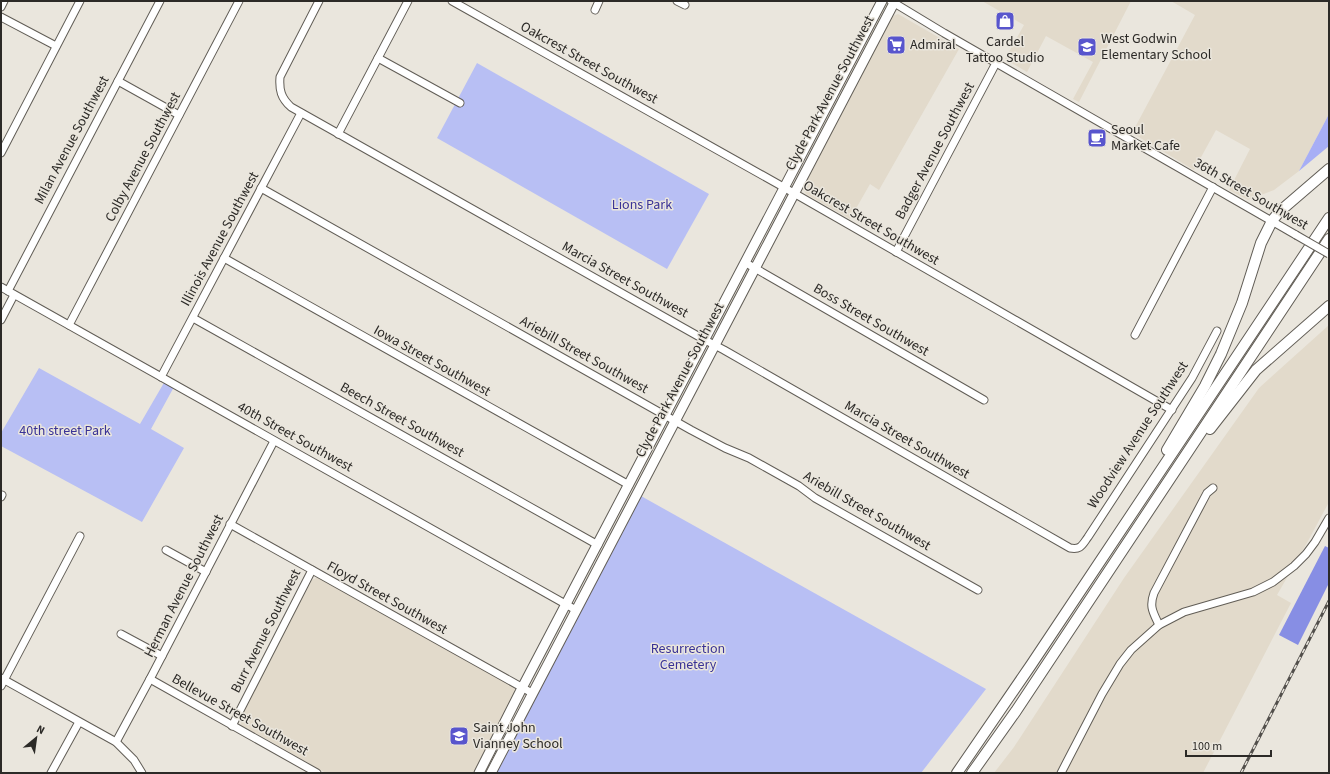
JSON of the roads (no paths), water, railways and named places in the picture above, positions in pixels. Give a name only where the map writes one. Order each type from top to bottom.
[{"type":"highway","points":[[1139,503],[1166,452],[1222,354],[1242,303],[1262,244],[1272,221],[1279,212],[1329,169]]},
{"type":"highway","points":[[957,773],[1329,218]]},
{"type":"highway","points":[[972,773],[1016,711],[1329,239]]},
{"type":"highway","points":[[1162,490],[1256,370],[1329,306]]},
{"type":"main road","name":"Clyde Park Avenue Southwest","points":[[479,773],[522,688],[882,1]]},
{"type":"main road","name":"Clyde Park Avenue Southwest","points":[[491,773],[893,2]]},
{"type":"street","points":[[1,7],[4,1]]},
{"type":"street","points":[[1,153],[80,1]]},
{"type":"street","name":"Milan Avenue Southwest","points":[[4,289],[160,1]]},
{"type":"street","name":"Colby Avenue Southwest","points":[[69,326],[239,1]]},
{"type":"street","name":"Marcia Street Southwest","points":[[319,1],[285,64],[280,77],[279,87],[283,98],[291,107],[714,345],[1070,548],[1076,549]]},
{"type":"street","points":[[338,134],[408,1]]},
{"type":"street","name":"Oakcrest Street Southwest","points":[[452,1],[794,193],[1172,410]]},
{"type":"street","points":[[594,10],[600,1]]},
{"type":"street","points":[[677,1],[684,5]]},
{"type":"street","name":"36th Street Southwest","points":[[893,2],[1329,254]]},
{"type":"street","points":[[1,17],[56,46]]},
{"type":"street","points":[[378,58],[460,103]]},
{"type":"street","name":"Badger Avenue Southwest","points":[[896,252],[996,62]]},
{"type":"street","points":[[118,81],[179,116]]},
{"type":"street","name":"Illinois Avenue Southwest","points":[[161,377],[301,112]]},
{"type":"street","points":[[1135,335],[1213,187]]},
{"type":"street","name":"Ariebill Street Southwest","points":[[260,188],[674,421],[725,448],[749,458],[799,486],[815,498],[978,590]]},
{"type":"street","name":"Iowa Street Southwest","points":[[224,258],[629,485]]},
{"type":"street","name":"Boss Street Southwest","points":[[746,263],[984,400]]},
{"type":"street","name":"40th Street Southwest","points":[[4,289],[576,610]]},
{"type":"street","points":[[1,320],[14,295]]},
{"type":"street","name":"Beech Street Southwest","points":[[193,318],[598,545]]},
{"type":"street","name":"Woodview Avenue Southwest","points":[[1076,549],[1080,547],[1088,537],[1172,410],[1192,378],[1217,331]]},
{"type":"street","name":"Herman Avenue Southwest","points":[[116,742],[274,441]]},
{"type":"street","points":[[1159,625],[1151,607],[1154,593],[1207,493],[1213,488]]},
{"type":"street","points":[[1061,773],[1102,694],[1120,664],[1131,650],[1159,625],[1184,612],[1253,592],[1273,582],[1294,566],[1306,554],[1329,518]]},
{"type":"street","name":"Floyd Street Southwest","points":[[230,524],[532,693]]},
{"type":"street","points":[[80,536],[2,681],[116,742],[134,760],[142,773]]},
{"type":"street","points":[[166,550],[206,572]]},
{"type":"street","name":"Burr Avenue Southwest","points":[[232,726],[312,570]]},
{"type":"street","points":[[122,634],[162,656]]},
{"type":"street","name":"Bellevue Street Southwest","points":[[150,679],[317,773]]},
{"type":"street","points":[[52,773],[79,722]]},
{"type":"railway","points":[[1241,773],[1329,601]]},
{"type":"place","name":"Cardel Tattoo Studio","points":[[1005,21]]},
{"type":"place","name":"Admiral","points":[[896,45]]},
{"type":"place","name":"West Godwin Elementary School","points":[[1087,47]]},
{"type":"place","name":"Seoul Market Cafe","points":[[1097,138]]},
{"type":"place","name":"Saint John Vianney School","points":[[459,736]]},
{"type":"park label","name":"Lions Park","points":[[642,205]]},
{"type":"park label","name":"40th street Park","points":[[65,431]]},
{"type":"park label","name":"Resurrection Cemetery","points":[[688,658]]}]
